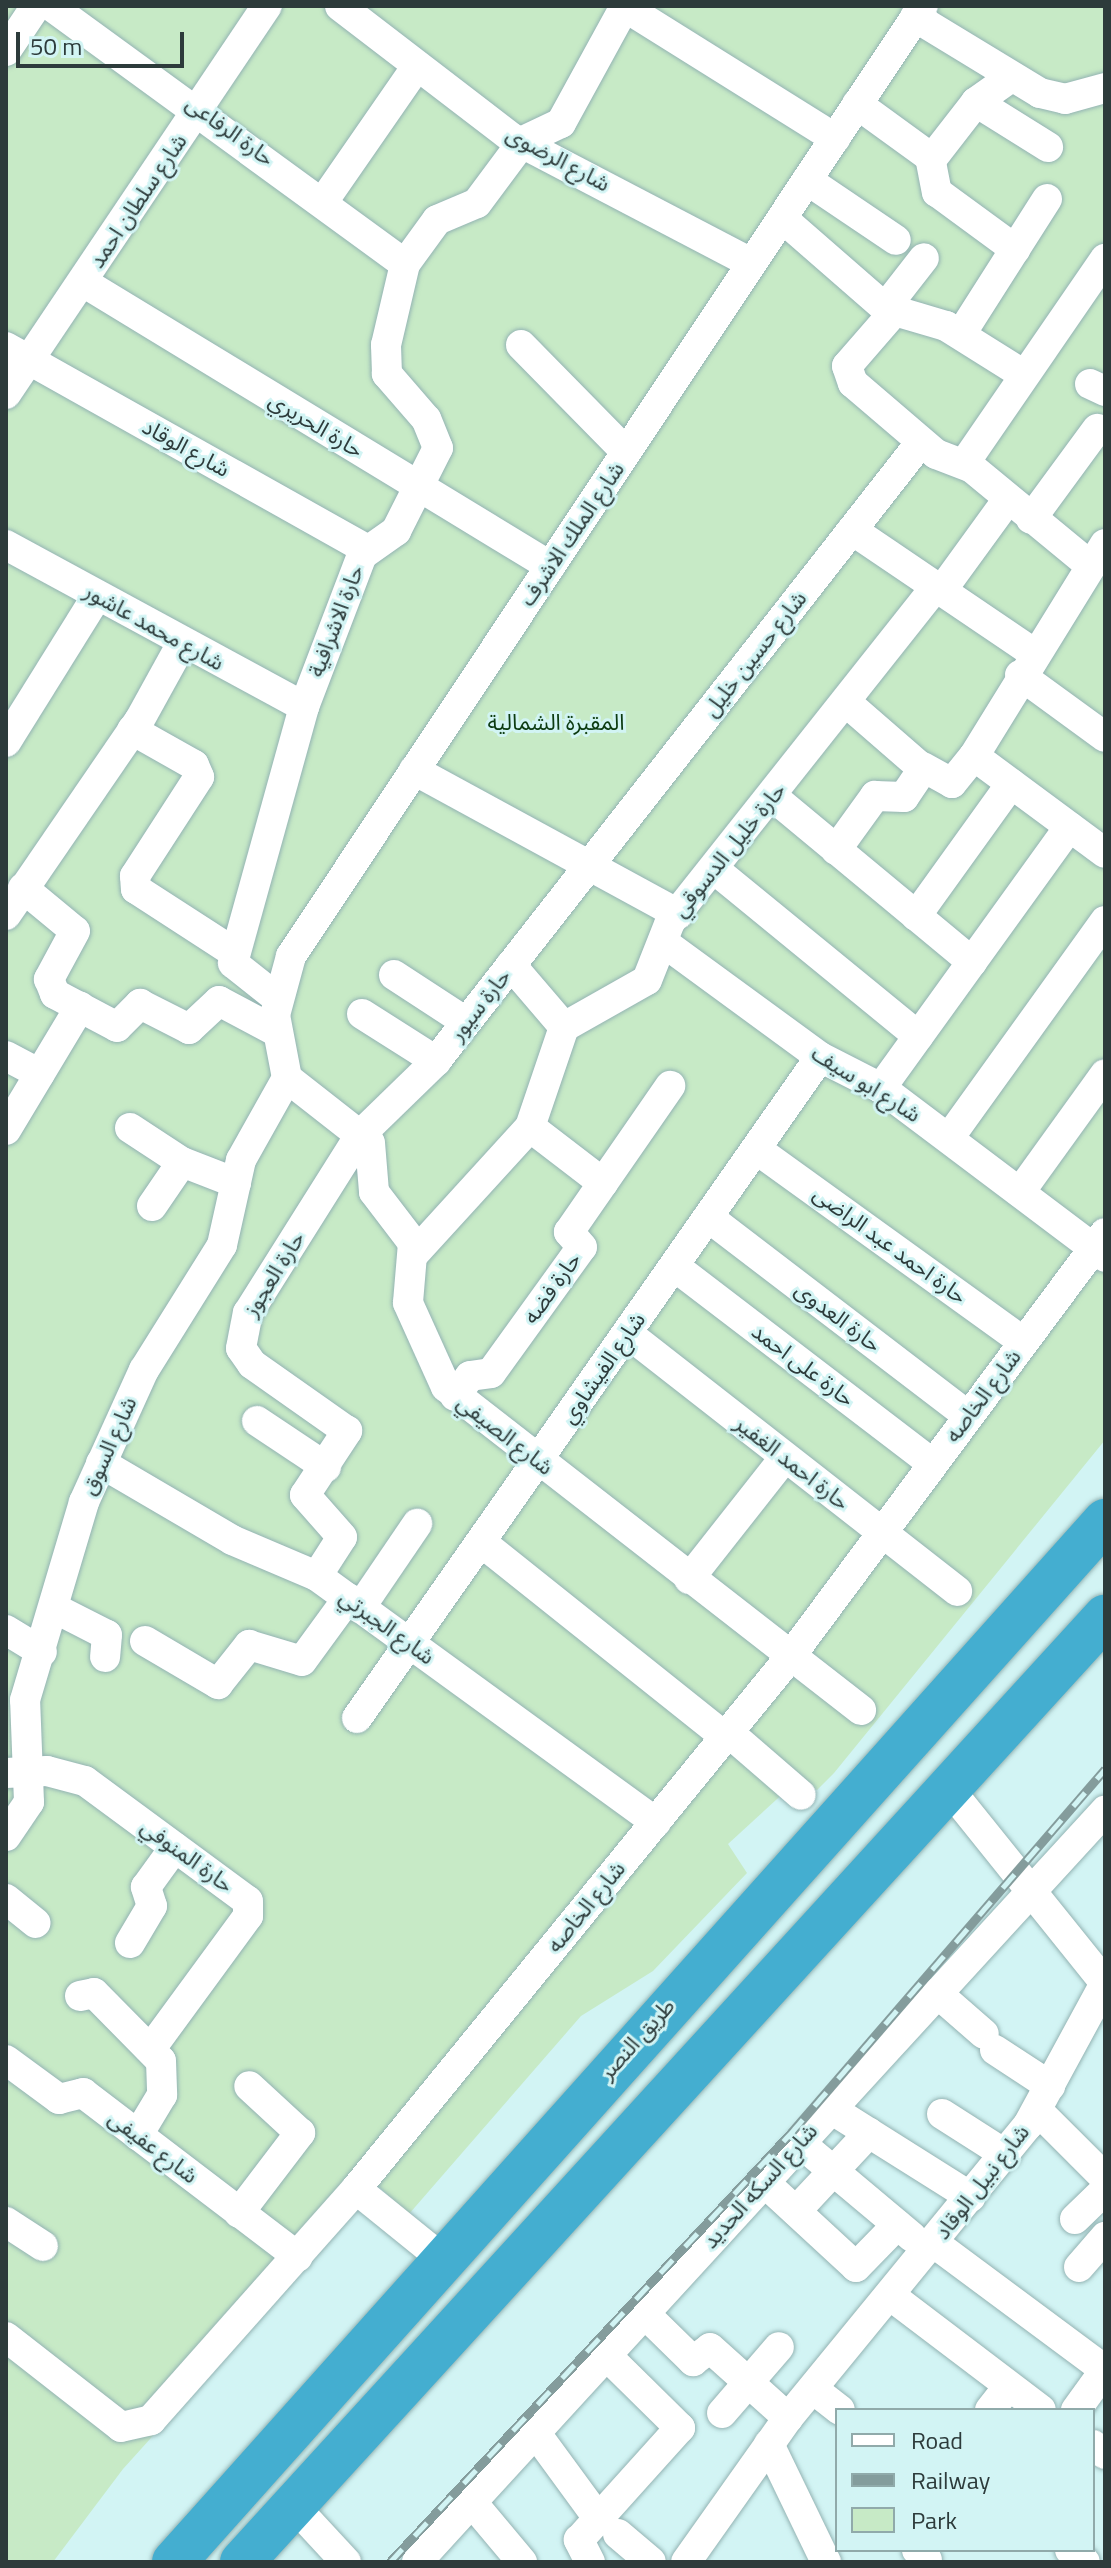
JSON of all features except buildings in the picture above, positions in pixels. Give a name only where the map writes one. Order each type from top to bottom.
[{"type":"highway","name":"طريق النصر","points":[[174,2562],[440,2257],[1105,1521]]},
{"type":"highway","points":[[242,2562],[1105,1617]]},
{"type":"street","points":[[6,51],[36,6]]},
{"type":"street","name":"حارة الرفاعى","points":[[51,6],[325,199],[405,264]]},
{"type":"street","name":"شارع سلطان احمد","points":[[6,394],[16,353],[83,282],[267,6]]},
{"type":"street","name":"شارع الرضوى","points":[[340,6],[417,66],[523,141],[751,263]]},
{"type":"street","points":[[405,264],[437,220],[477,203],[523,141],[561,123],[625,6],[835,138]]},
{"type":"street","points":[[919,12],[1010,78],[1065,99],[1105,88]]},
{"type":"street","name":"شارع الملك الاشرف","points":[[287,1078],[277,1032],[277,998],[291,956],[919,12]]},
{"type":"street","points":[[325,199],[417,66]]},
{"type":"street","points":[[931,160],[976,102],[1010,78]]},
{"type":"street","points":[[976,102],[1048,147]]},
{"type":"street","points":[[857,104],[931,160],[937,192],[1014,269]]},
{"type":"street","points":[[807,180],[896,240]]},
{"type":"street","points":[[961,334],[1014,269],[1047,199]]},
{"type":"street","points":[[782,218],[889,310],[961,334],[1021,373]]},
{"type":"street","points":[[847,703],[923,767],[952,783],[974,756],[1027,664],[1098,555],[1031,519],[964,464],[921,442],[848,376],[853,359],[924,258]]},
{"type":"street","name":"حارة الاشرافية","points":[[235,953],[304,707],[340,598],[366,549],[391,537],[435,464],[435,432],[393,387],[385,359],[405,264]]},
{"type":"street","points":[[964,464],[1021,373],[1103,267]]},
{"type":"street","name":"حارة الحريري","points":[[83,282],[550,566]]},
{"type":"street","points":[[521,345],[626,452]]},
{"type":"street","name":"شارع الوقاد","points":[[16,353],[366,549]]},
{"type":"street","points":[[1031,519],[1097,429]]},
{"type":"street","name":"شارع حسين خليل","points":[[589,865],[921,442]]},
{"type":"street","name":"حارة خليل الدسوقي","points":[[564,1027],[647,980],[678,914],[1008,499]]},
{"type":"street","points":[[852,530],[939,588],[1105,737]]},
{"type":"street","name":"شارع محمد عاشور","points":[[6,545],[304,707]]},
{"type":"street","points":[[6,742],[97,596]]},
{"type":"street","points":[[6,915],[19,878],[132,730],[182,643]]},
{"type":"street","points":[[132,730],[194,765],[199,777],[135,876],[136,889],[235,953],[236,969],[277,998]]},
{"type":"street","points":[[974,756],[1105,853]]},
{"type":"street","points":[[836,850],[875,796],[904,797],[923,767]]},
{"type":"street","points":[[414,770],[678,914]]},
{"type":"street","points":[[916,916],[1011,784]]},
{"type":"street","points":[[772,796],[972,962]]},
{"type":"street","points":[[881,1088],[1069,827]]},
{"type":"street","name":"حارة سيور","points":[[360,1135],[436,1061],[589,865]]},
{"type":"street","points":[[714,869],[918,1036]]},
{"type":"street","points":[[19,878],[75,931],[48,984],[80,1007],[120,1027],[140,1004],[184,1029],[208,1005],[225,1001],[277,1032]]},
{"type":"street","points":[[949,1138],[1105,921]]},
{"type":"street","name":"شارع ابو سيف","points":[[663,942],[820,1057],[881,1088],[1020,1192],[1101,1246]]},
{"type":"street","points":[[287,1078],[360,1135],[371,1148],[374,1192],[415,1253],[530,1127],[564,1027],[511,965]]},
{"type":"street","points":[[394,975],[466,1022]]},
{"type":"street","points":[[6,1130],[80,1007]]},
{"type":"street","points":[[362,1014],[436,1061]]},
{"type":"street","points":[[6,1056],[40,1074]]},
{"type":"street","name":"شارع الفيشاوي","points":[[357,1718],[820,1057]]},
{"type":"street","points":[[1020,1192],[1105,1074]]},
{"type":"street","name":"شارع السوق","points":[[6,1836],[29,1802],[18,1772],[23,1716],[56,1609],[73,1533],[101,1463],[154,1350],[215,1259],[246,1148],[287,1078]]},
{"type":"street","name":"حارة فضه","points":[[455,1396],[470,1376],[490,1373],[582,1247],[569,1232],[670,1086]]},
{"type":"street","points":[[530,1127],[603,1183]]},
{"type":"street","points":[[130,1128],[182,1162],[236,1183]]},
{"type":"street","name":"حارة العجوز","points":[[317,1576],[342,1537],[304,1500],[345,1440],[344,1426],[252,1364],[240,1329],[360,1135]]},
{"type":"street","name":"حارة احمد عبد الراضى","points":[[756,1149],[1024,1342]]},
{"type":"street","points":[[152,1206],[182,1162]]},
{"type":"street","name":"حارة العدوى","points":[[708,1217],[968,1416]]},
{"type":"street","name":"شارع الخاصه","points":[[6,2337],[121,2427],[137,2428],[298,2257],[656,1822],[790,1657],[932,1463],[1101,1246]]},
{"type":"street","name":"شارع الصيفي","points":[[415,1253],[408,1303],[435,1371],[455,1396],[861,1710]]},
{"type":"street","name":"حارة على احمد","points":[[674,1266],[932,1463]]},
{"type":"street","name":"حارة احمد الغفير","points":[[627,1333],[957,1591]]},
{"type":"street","points":[[257,1421],[326,1467]]},
{"type":"street","points":[[689,1579],[785,1457]]},
{"type":"street","name":"شارع الجبرتي","points":[[101,1463],[232,1540],[317,1576],[656,1822]]},
{"type":"street","points":[[145,1641],[218,1684],[249,1645],[302,1661],[354,1603],[417,1524]]},
{"type":"street","points":[[481,1542],[801,1795]]},
{"type":"street","points":[[56,1609],[107,1635],[105,1657]]},
{"type":"street","points":[[6,1630],[42,1652]]},
{"type":"street","name":"حارة المنوفي","points":[[18,1772],[85,1781],[251,1908],[152,2047]]},
{"type":"street","name":"شارع نبيل الوقاد","points":[[686,2562],[788,2418],[1006,2155],[1043,2098],[1105,1982],[1033,1888],[950,1790]]},
{"type":"street","name":"شارع السكه الحديد","points":[[417,2562],[470,2500],[1105,1811]]},
{"type":"street","points":[[130,1943],[152,1906],[146,1887],[175,1847]]},
{"type":"street","points":[[6,1899],[36,1923]]},
{"type":"street","points":[[80,1996],[94,1993],[152,2047],[165,2078],[138,2135]]},
{"type":"street","points":[[937,1993],[990,2042],[1043,2098],[1103,2173],[1075,2219]]},
{"type":"street","name":"شارع عفيفى","points":[[6,2060],[59,2099],[80,2091],[298,2257]]},
{"type":"street","points":[[239,2213],[300,2133],[249,2086]]},
{"type":"street","points":[[831,2109],[971,2197]]},
{"type":"street","points":[[942,2114],[1006,2155]]},
{"type":"street","points":[[796,2211],[869,2133]]},
{"type":"street","points":[[800,2143],[897,2225],[1105,2370],[1077,2408]]},
{"type":"street","points":[[764,2182],[856,2267],[897,2225]]},
{"type":"street","points":[[356,2189],[440,2257]]},
{"type":"street","points":[[6,2222],[43,2246]]},
{"type":"street","points":[[1079,2267],[1105,2237]]},
{"type":"street","points":[[891,2296],[999,2398],[1034,2408]]},
{"type":"street","points":[[644,2313],[691,2360],[710,2348],[788,2418]]},
{"type":"street","points":[[722,2413],[779,2347]]},
{"type":"street","points":[[590,2562],[577,2544],[608,2526],[680,2428],[606,2355]]},
{"type":"street","points":[[813,2389],[837,2408]]},
{"type":"street","points":[[535,2432],[608,2526],[651,2562]]},
{"type":"street","points":[[769,2444],[826,2562]]},
{"type":"street","points":[[470,2500],[522,2562]]},
{"type":"street","points":[[295,2507],[346,2562]]},
{"type":"green space","name":"المقبرة الشمالية","points":[[6,6],[1105,6],[1105,1440],[834,1773],[817,1790],[799,1779],[728,1844],[747,1873],[653,1971],[581,2016],[409,2214],[378,2186],[123,2469],[53,2562],[6,2562]]},
{"type":"railway","points":[[390,2562],[791,2133],[1105,1769]]}]
